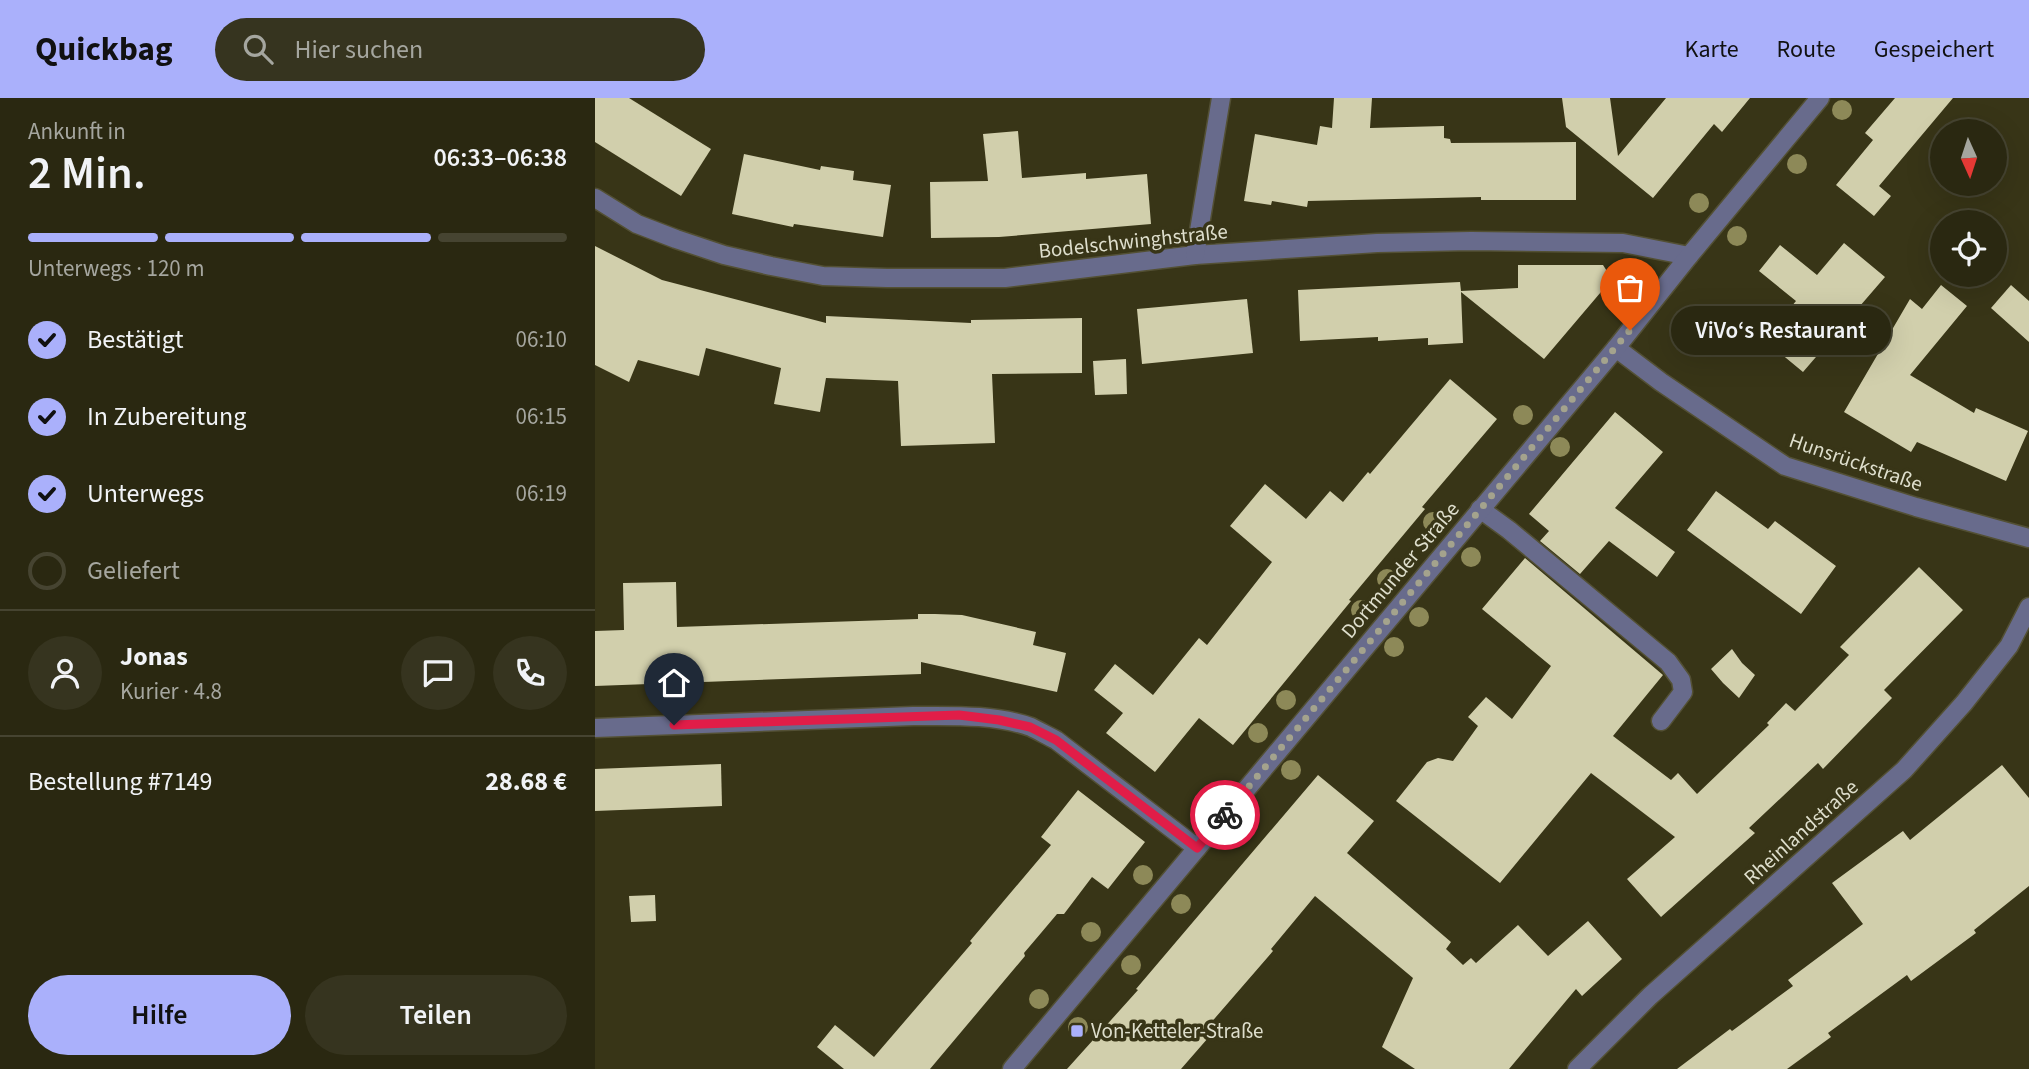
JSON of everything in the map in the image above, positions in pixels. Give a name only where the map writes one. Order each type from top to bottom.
[{"type":"street","points":[[1195,255],[1221,98]]},
{"type":"street","name":"Dortmunder Straße","points":[[1012,1069],[1616,348],[1820,98]]},
{"type":"street","name":"Bodelschwinghstraße","points":[[595,198],[637,224],[700,247],[771,266],[823,276],[1005,278],[1195,255],[1377,243],[1623,243],[1689,256]]},
{"type":"street","name":"Hunsrückstraße","points":[[1616,348],[1784,466],[1916,507],[2029,538]]},
{"type":"street","points":[[1480,509],[1668,662],[1681,680],[1682,692],[1661,721]]},
{"type":"street","name":"Rheinlandstraße","points":[[1577,1069],[1650,996],[1904,770],[1964,703],[2008,646],[2029,607]]},
{"type":"street","points":[[595,728],[959,715],[999,720],[1030,727],[1056,740],[1197,848]]},
{"type":"building","points":[[595,98],[629,98],[711,149],[681,196],[595,142]]},
{"type":"building","points":[[1334,98],[1372,98],[1370,128],[1444,126],[1444,138],[1450,139],[1451,143],[1576,142],[1576,200],[1481,200],[1481,197],[1308,201],[1307,207],[1272,201],[1271,205],[1244,201],[1255,134],[1317,145],[1320,126],[1332,128]]},
{"type":"building","points":[[1562,98],[1610,98],[1618,156],[1666,98],[1750,98],[1722,132],[1714,124],[1653,198],[1566,127]]},
{"type":"building","points":[[1895,98],[1953,98],[1935,119],[1930,119],[1930,125],[1879,186],[1891,196],[1874,216],[1836,185],[1873,140],[1865,133]]},
{"type":"building","points":[[1018,131],[1022,178],[1086,173],[1086,179],[1147,174],[1151,224],[999,237],[931,238],[930,182],[988,181],[983,134]]},
{"type":"building","points":[[744,154],[820,170],[821,166],[854,171],[853,180],[891,185],[883,237],[794,224],[793,227],[732,214]]},
{"type":"building","points":[[1844,243],[1885,277],[1803,372],[1780,353],[1797,333],[1781,319],[1796,301],[1759,271],[1780,245],[1817,275]]},
{"type":"building","points":[[595,246],[662,280],[826,323],[826,316],[971,323],[971,320],[1082,318],[1082,373],[992,374],[995,443],[901,446],[898,381],[826,378],[820,412],[774,404],[781,368],[706,348],[699,376],[638,360],[629,382],[595,365]]},
{"type":"building","points":[[1518,265],[1603,265],[1612,279],[1544,359],[1461,292],[1463,343],[1428,345],[1428,338],[1378,341],[1378,337],[1300,341],[1298,290],[1460,282],[1461,291],[1518,288]]},
{"type":"building","points":[[2011,285],[2029,301],[2029,342],[1991,308]]},
{"type":"building","points":[[1939,287],[1943,287],[1967,306],[1910,375],[1974,413],[1976,408],[2028,431],[2006,481],[1917,442],[1911,452],[1844,412],[1910,299],[1922,309]]},
{"type":"building","points":[[1247,299],[1253,353],[1142,364],[1137,309]]},
{"type":"building","points":[[1126,359],[1127,394],[1095,395],[1093,361]]},
{"type":"building","points":[[1450,379],[1497,419],[1422,507],[1425,509],[1233,745],[1199,718],[1155,772],[1106,733],[1123,713],[1094,690],[1115,664],[1153,695],[1199,638],[1207,645],[1272,562],[1230,526],[1265,484],[1306,519],[1330,491],[1343,502]]},
{"type":"building","points":[[1615,412],[1663,452],[1615,508],[1675,552],[1657,577],[1609,541],[1580,574],[1540,541],[1549,531],[1529,514]]},
{"type":"building","points":[[1716,491],[1768,529],[1775,521],[1836,566],[1801,614],[1687,530]]},
{"type":"building","points":[[1525,558],[1663,675],[1613,736],[1671,780],[1678,773],[1697,794],[1769,725],[1767,723],[1786,703],[1795,711],[1849,655],[1840,647],[1919,567],[1963,610],[1884,690],[1892,698],[1823,769],[1818,763],[1749,828],[1755,833],[1661,917],[1627,879],[1675,837],[1591,773],[1500,883],[1396,801],[1427,762],[1438,758],[1453,761],[1478,726],[1468,717],[1486,697],[1512,719],[1551,666],[1482,609]]},
{"type":"building","points":[[676,582],[677,627],[918,619],[918,614],[935,614],[962,615],[1036,632],[1033,645],[1066,653],[1057,692],[921,662],[921,674],[595,686],[595,631],[624,630],[623,583]]},
{"type":"building","points":[[1732,649],[1755,675],[1739,698],[1711,669]]},
{"type":"building","points":[[721,764],[722,806],[595,811],[595,769]]},
{"type":"building","points":[[2002,765],[2029,798],[2029,886],[1974,930],[1976,933],[1911,981],[1907,975],[1828,1033],[1831,1037],[1787,1069],[1677,1069],[1793,986],[1788,980],[1863,924],[1832,883],[1903,831],[1910,840]]},
{"type":"building","points":[[1318,775],[1374,821],[1347,853],[1451,942],[1446,949],[1463,965],[1471,958],[1476,963],[1518,925],[1548,956],[1588,921],[1622,959],[1582,996],[1576,989],[1509,1069],[1415,1069],[1382,1047],[1413,978],[1315,896],[1271,949],[1273,951],[1209,1025],[1215,1030],[1181,1069],[1067,1069],[1138,990],[1136,989]]},
{"type":"building","points":[[1078,790],[1145,842],[1108,889],[1092,877],[1064,914],[1057,914],[1024,953],[1025,956],[930,1069],[844,1069],[817,1047],[835,1025],[874,1057],[972,943],[970,941],[1051,845],[1041,837]]},
{"type":"building","points":[[655,895],[656,921],[631,922],[629,896]]},
{"type":"way so far","points":[[1225,815],[1630,330]]},
{"type":"place","name":"ViVo‘s Restaurant","points":[[1630,330]]},
{"type":"place","name":"Von-Ketteler-Straße","points":[[1077,1031]]},
{"type":"route","points":[[674,725],[959,715],[999,720],[1030,727],[1056,740],[1197,848],[1225,815]]}]
